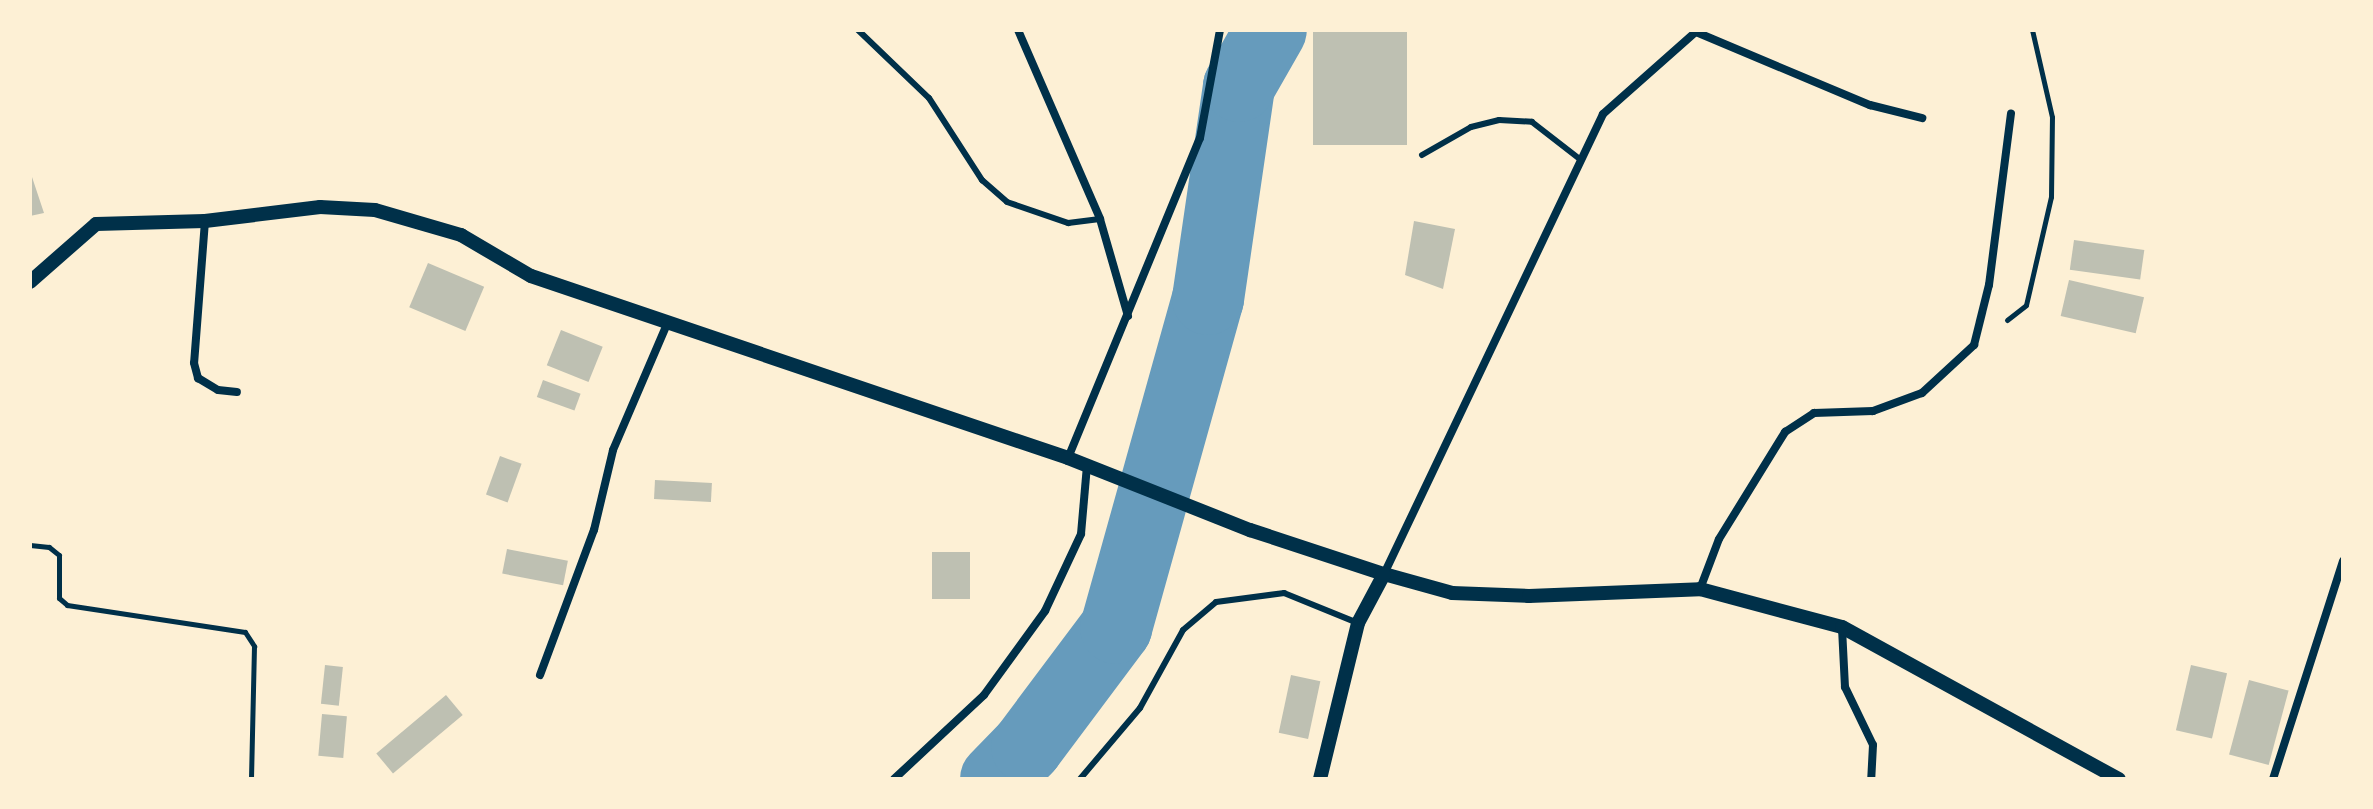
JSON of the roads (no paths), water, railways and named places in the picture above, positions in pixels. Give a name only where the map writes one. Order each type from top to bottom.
[{"type":"street","points":[[1018,30],[1100,219],[1128,317]]},
{"type":"street","points":[[1068,458],[1200,138],[1220,30]]},
{"type":"street","points":[[1320,779],[1358,623],[1603,114],[1697,31],[1870,105],[1922,118]]},
{"type":"street","points":[[1700,589],[1719,539],[1785,432],[1814,413],[1873,411],[1922,393],[1974,345],[1989,285],[2011,113]]},
{"type":"street","points":[[30,282],[96,224],[205,221],[320,207],[375,210],[461,235],[531,276],[1068,458],[1119,481],[1250,530],[1384,574],[1468,594],[1700,589],[1842,627],[2119,779]]},
{"type":"street","points":[[205,221],[194,363],[198,378],[218,390],[237,392]]},
{"type":"street","points":[[540,675],[594,530],[613,450],[667,324]]},
{"type":"street","points":[[894,779],[984,695],[1045,611],[1081,534],[1087,466]]},
{"type":"street","points":[[2273,779],[2343,561]]},
{"type":"street","points":[[1842,627],[1845,687],[1873,745],[1871,779]]},
{"type":"lane","points":[[858,30],[929,98],[982,180],[1007,202],[1068,223],[1100,219]]},
{"type":"lane","points":[[1422,155],[1471,127],[1499,120],[1532,122],[1581,160]]},
{"type":"lane","points":[[1080,779],[1140,708],[1183,630],[1216,602],[1284,593],[1358,623]]},
{"type":"waterway","points":[[996,779],[1027,747],[1116,628],[1208,299],[1239,86],[1271,30]]}]
